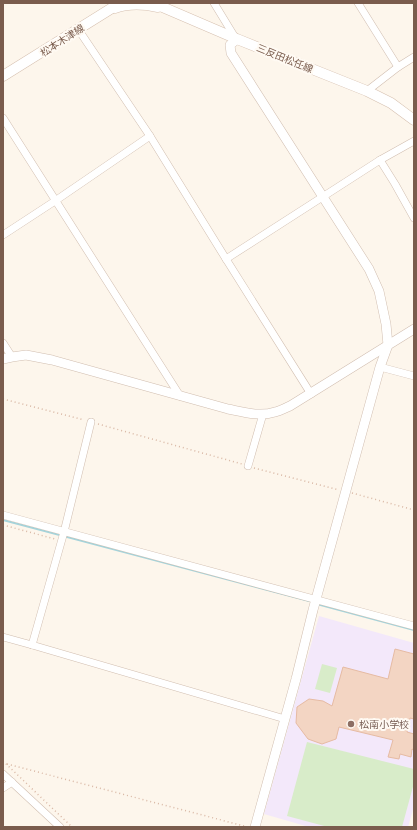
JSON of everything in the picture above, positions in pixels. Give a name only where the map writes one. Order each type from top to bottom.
[{"type":"main road","name":"松本木津線","points":[[3,76],[108,9],[120,3]]},
{"type":"main road","name":"三反田松任線","points":[[153,3],[163,6],[236,39],[367,91],[414,120]]},
{"type":"main road","points":[[108,9],[134,5],[163,6]]},
{"type":"street","points":[[214,3],[236,39],[230,46],[231,53],[369,269],[379,291],[386,324],[388,345],[380,367],[255,827]]},
{"type":"street","points":[[358,3],[398,67]]},
{"type":"street","points":[[78,29],[150,136],[311,394]]},
{"type":"street","points":[[367,91],[398,67],[414,57]]},
{"type":"street","points":[[3,118],[180,396]]},
{"type":"street","points":[[3,235],[150,136]]},
{"type":"street","points":[[226,259],[380,160],[414,141]]},
{"type":"street","points":[[380,160],[414,218]]},
{"type":"street","points":[[3,343],[8,358],[26,355],[52,360],[242,412],[263,414],[275,412],[290,406],[414,329]]},
{"type":"street","points":[[380,367],[414,376]]},
{"type":"street","points":[[248,466],[263,414]]},
{"type":"street","points":[[32,645],[63,535],[91,422]]},
{"type":"street","points":[[3,515],[63,535],[316,599],[414,626]]},
{"type":"street","points":[[3,637],[285,719]]},
{"type":"street","points":[[3,774],[60,827]]},
{"type":"street","points":[[3,788],[12,782]]},
{"type":"path","points":[[3,399],[414,510]]},
{"type":"path","points":[[3,525],[63,535]]},
{"type":"path","points":[[3,760],[72,827]]},
{"type":"path","points":[[6,764],[248,827]]},
{"type":"shaded area","name":"松南小学校","points":[[319,616],[414,643],[414,806],[408,827],[309,827],[264,814]]},
{"type":"green space","points":[[322,664],[337,668],[330,693],[315,689]]},
{"type":"green space","points":[[307,742],[414,769],[414,783],[402,827],[328,827],[287,816]]},
{"type":"building","points":[[395,649],[414,654],[414,719],[410,718],[407,732],[414,734],[414,750],[412,749],[411,757],[400,754],[399,759],[388,757],[393,740],[339,727],[336,739],[322,744],[308,739],[296,723],[297,707],[309,699],[323,701],[332,706],[343,667],[388,679]]},
{"type":"waterway","points":[[3,520],[313,602]]},
{"type":"waterway","points":[[317,604],[414,630]]},
{"type":"place","name":"松南小学校","points":[[351,724]]}]
